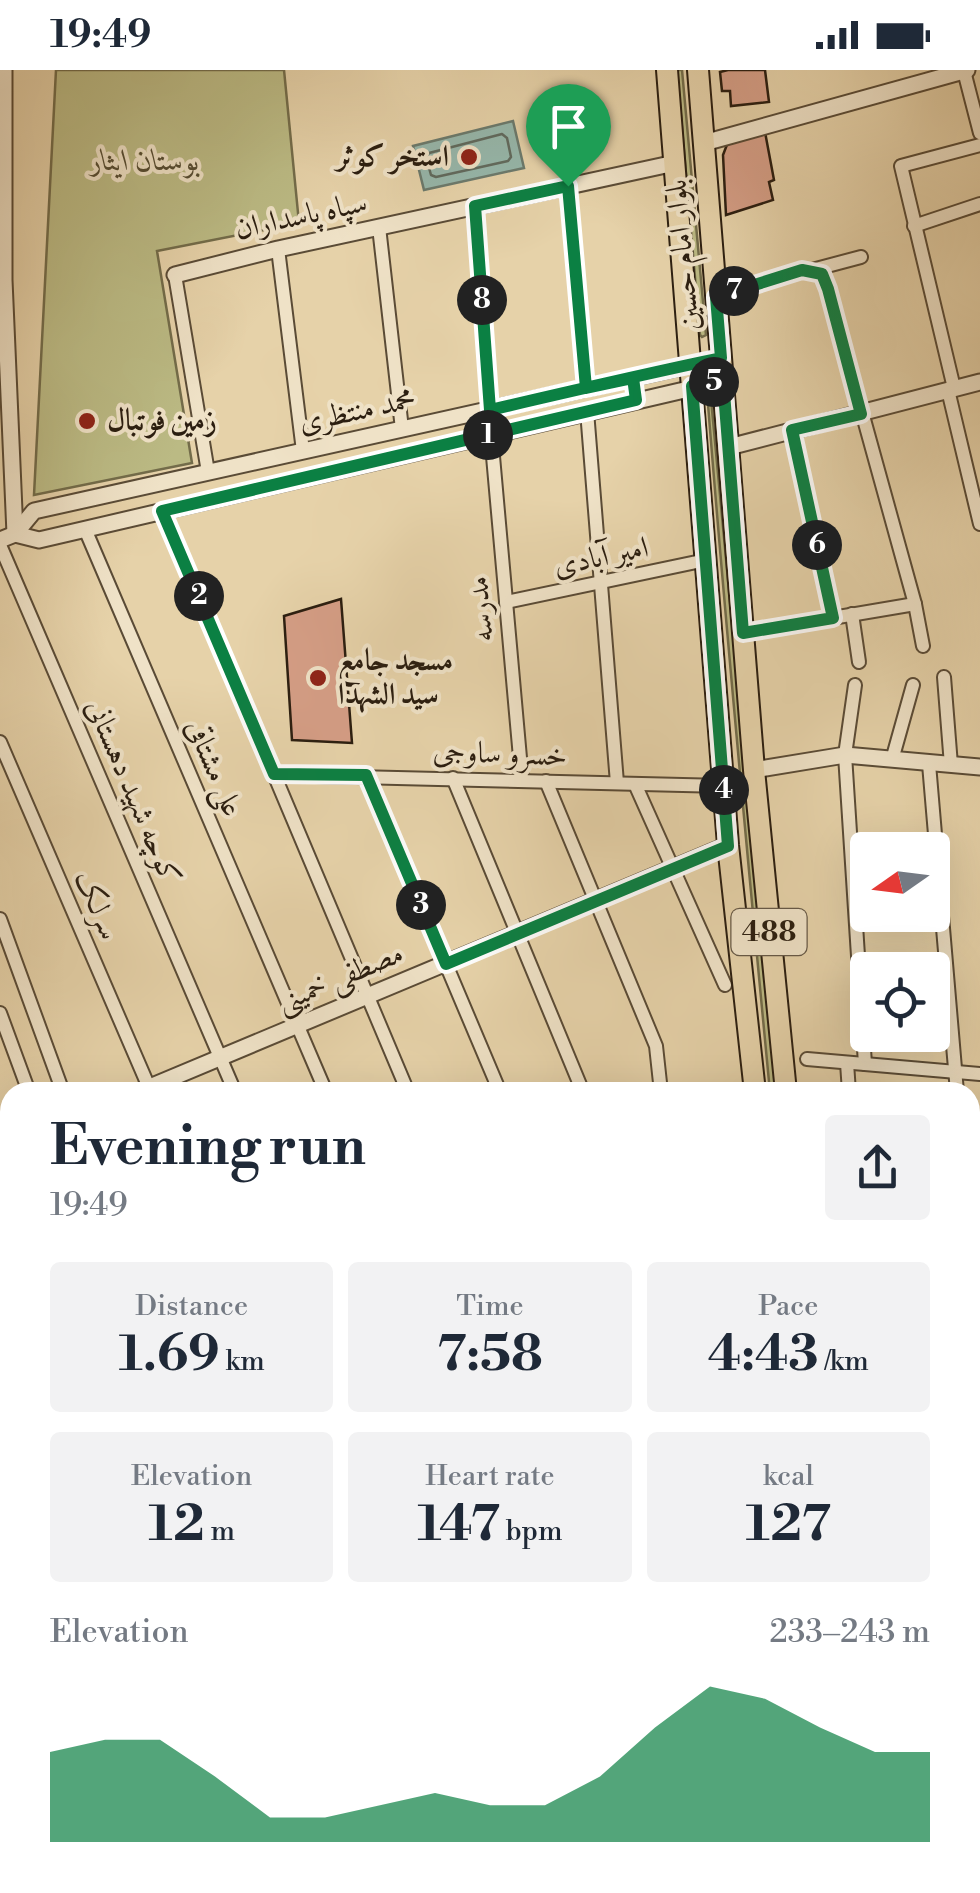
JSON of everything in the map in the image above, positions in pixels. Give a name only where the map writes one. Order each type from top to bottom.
[{"type":"main road","name":"بلوار امام حسین","points":[[668,70],[728,846],[754,1082]]},
{"type":"main road","name":"بلوار امام حسین","points":[[698,70],[754,770],[785,1082]]},
{"type":"street","points":[[4,70],[5,539]]},
{"type":"street","points":[[704,143],[966,70],[980,133]]},
{"type":"street","points":[[980,144],[901,166],[975,479],[980,524]]},
{"type":"street","name":"سپاه پاسداران","points":[[175,275],[675,163]]},
{"type":"street","points":[[568,186],[586,388]]},
{"type":"street","points":[[914,226],[980,204]]},
{"type":"street","points":[[475,206],[490,410]]},
{"type":"street","points":[[378,227],[402,429]]},
{"type":"street","points":[[278,249],[303,451]]},
{"type":"street","points":[[716,297],[861,258]]},
{"type":"street","points":[[817,272],[828,289],[915,604],[923,646]]},
{"type":"street","points":[[175,275],[208,472]]},
{"type":"street","name":"محمد منتظری","points":[[5,539],[34,511],[721,358]]},
{"type":"street","points":[[633,378],[636,400]]},
{"type":"street","name":"محمد منتظری","points":[[5,539],[39,540],[85,530],[723,380]]},
{"type":"street","points":[[728,448],[980,382]]},
{"type":"street","points":[[587,411],[617,783]]},
{"type":"street","points":[[792,430],[833,618]]},
{"type":"street","name":"مدرسه","points":[[490,434],[522,780]]},
{"type":"street","points":[[162,511],[404,1082]]},
{"type":"street","name":"علی مشتاقی","points":[[85,530],[322,1082]]},
{"type":"street","name":"کوچه شهید دهستانی","points":[[5,539],[231,1082]]},
{"type":"street","name":"امیر آبادی","points":[[506,602],[706,560]]},
{"type":"street","points":[[743,633],[915,604]]},
{"type":"street","points":[[852,614],[858,662]]},
{"type":"street","points":[[944,676],[951,765]]},
{"type":"street","points":[[855,686],[845,755],[865,1064]]},
{"type":"street","points":[[892,760],[913,686]]},
{"type":"street","name":"سرلک","points":[[0,742],[142,1082]]},
{"type":"street","points":[[754,770],[845,755],[980,766]]},
{"type":"street","points":[[930,764],[955,1082]]},
{"type":"street","name":"خسرو ساوجی","points":[[274,774],[724,786]]},
{"type":"street","points":[[366,775],[496,1082]]},
{"type":"street","points":[[453,778],[579,1082]]},
{"type":"street","points":[[546,781],[656,1046],[660,1082]]},
{"type":"street","points":[[635,784],[725,985]]},
{"type":"street","name":"مصطفی خمینی","points":[[166,1082],[728,846]]},
{"type":"street","points":[[0,919],[59,1082]]},
{"type":"street","points":[[0,1012],[25,1082]]},
{"type":"street","points":[[807,1059],[980,1074]]},
{"type":"street","points":[[847,1062],[848,1082]]},
{"type":"green space","name":"بوستان ایثار","points":[[56,70],[284,70],[299,223],[157,251],[192,463],[34,495]]},
{"type":"green space","points":[[677,70],[682,70],[706,335],[702,337],[700,335]]},
{"type":"green space","points":[[711,399],[775,1082],[769,1082],[708,404]]},
{"type":"water","name":"استخر کوثر","points":[[513,121],[524,168],[424,190],[413,146]]},
{"type":"building","points":[[765,70],[769,102],[731,106],[730,91],[722,91],[720,72]]},
{"type":"building","points":[[765,132],[774,180],[769,182],[773,200],[726,215],[723,155],[728,142]]},
{"type":"building","name":"مسجد جامع سید الشهدا","points":[[341,599],[352,743],[292,740],[284,616]]},
{"type":"place","name":"استخر کوثر","points":[[469,157]]},
{"type":"place","name":"زمین فوتبال","points":[[87,421]]},
{"type":"place","name":"مسجد جامع سید الشهدا","points":[[318,678]]},
{"type":"route","points":[[568,186],[475,206],[490,410],[633,378],[691,365],[721,358],[716,297],[802,270],[822,274],[861,414],[792,430],[833,618],[743,633],[723,380],[692,386],[728,846],[446,964],[366,775],[274,774],[162,511],[636,400],[633,378],[586,388],[568,186]]}]
